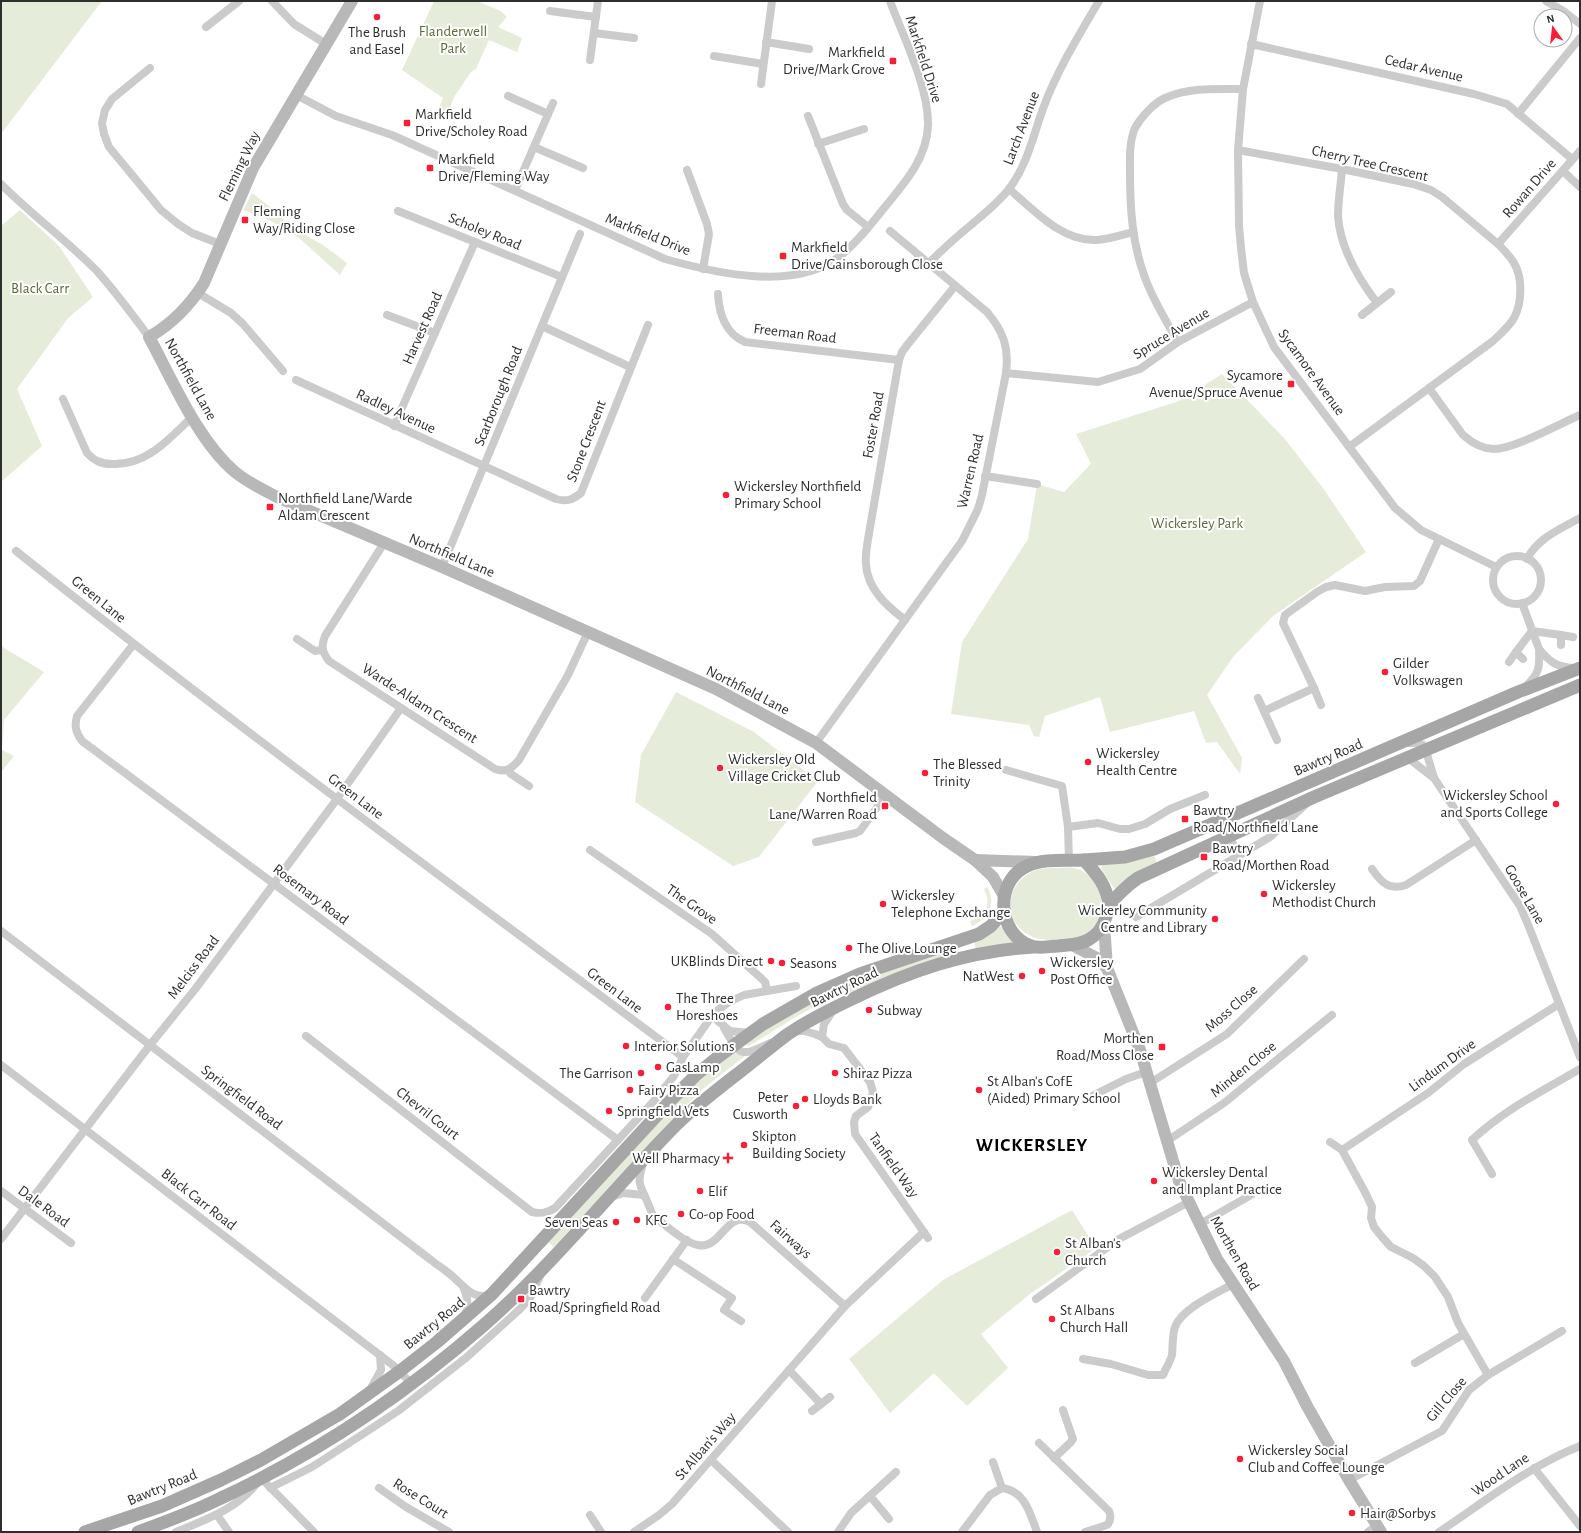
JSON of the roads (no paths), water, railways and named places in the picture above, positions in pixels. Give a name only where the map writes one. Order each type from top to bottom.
[{"type":"main road","name":"Bawtry Road","points":[[1084,860],[1125,857],[1149,851],[1518,692],[1579,668]]},
{"type":"main road","points":[[1109,905],[1138,878],[1229,835],[1314,797],[1580,685]]},
{"type":"main road","points":[[1084,860],[1103,883],[1107,892],[1109,905],[1104,924],[1096,934],[1088,940],[1072,945],[1033,947],[1025,944],[1013,932],[1004,912],[1004,896],[1012,877],[1024,868],[1039,862],[1069,861],[1084,860]]},
{"type":"main road","name":"Bawtry Road","points":[[85,1532],[162,1506],[221,1480],[261,1460],[340,1414],[400,1371],[463,1320],[492,1294],[671,1100],[696,1075],[734,1045],[750,1033],[805,999],[842,981],[979,934],[991,926],[1004,912]]},
{"type":"main road","name":"Bawtry Road","points":[[138,1532],[220,1499],[261,1478],[354,1425],[412,1384],[485,1324],[519,1292],[692,1110],[791,1032],[836,1007],[900,977],[979,953],[1001,949],[1033,947]]},
{"type":"main road","points":[[371,1391],[385,1403]]},
{"type":"street","points":[[206,27],[239,1]]},
{"type":"street","points":[[272,1],[294,24],[326,44]]},
{"type":"street","name":"Fleming Way","points":[[149,337],[164,329],[198,293],[204,283],[253,168],[352,1]]},
{"type":"street","points":[[590,60],[598,1]]},
{"type":"street","points":[[760,84],[772,1]]},
{"type":"street","name":"Markfield Drive","points":[[296,95],[336,116],[392,136],[515,190],[664,259],[726,273],[760,277],[788,275],[815,270],[825,266],[840,256],[868,227],[915,170],[923,149],[928,126],[926,102],[910,52],[890,1]]},
{"type":"street","name":"Larch Avenue","points":[[929,263],[947,245],[998,202],[1023,168],[1044,106],[1060,70],[1099,1]]},
{"type":"street","name":"Sycamore Avenue","points":[[1260,1],[1243,89],[1238,150],[1239,225],[1241,248],[1244,274],[1253,302],[1274,348],[1395,508],[1421,530],[1496,567]]},
{"type":"street","points":[[1549,1],[1580,24]]},
{"type":"street","points":[[550,11],[596,17]]},
{"type":"street","points":[[594,33],[634,38]]},
{"type":"street","points":[[1518,114],[1580,38]]},
{"type":"street","points":[[766,42],[808,49]]},
{"type":"street","name":"Cedar Avenue","points":[[1251,44],[1474,94],[1507,104],[1572,159]]},
{"type":"street","points":[[714,56],[763,64]]},
{"type":"street","points":[[150,68],[112,99],[105,110],[102,123],[109,147],[161,210],[192,233],[220,244]]},
{"type":"street","points":[[1178,342],[1151,293],[1143,273],[1133,232],[1130,201],[1130,149],[1135,128],[1143,116],[1164,98],[1192,90],[1243,89]]},
{"type":"street","points":[[508,96],[548,114]]},
{"type":"street","points":[[515,190],[554,103]]},
{"type":"street","points":[[808,116],[843,204],[847,210],[868,227]]},
{"type":"street","points":[[818,144],[864,129]]},
{"type":"street","points":[[534,147],[583,168]]},
{"type":"street","name":"Cherry Tree Crescent","points":[[1238,150],[1342,169],[1413,184],[1431,190],[1442,197],[1506,251],[1515,264],[1519,275],[1519,302],[1514,318],[1504,330],[1493,341],[1349,447]]},
{"type":"street","name":"Rowan Drive","points":[[1498,244],[1580,150]]},
{"type":"street","points":[[1342,169],[1338,215],[1341,236],[1353,266],[1377,303]]},
{"type":"street","points":[[687,170],[707,224],[709,234],[703,269]]},
{"type":"street","points":[[1563,171],[1580,187]]},
{"type":"street","name":"Northfield Lane","points":[[1,184],[95,270],[129,309],[149,337],[192,417],[208,442],[234,471],[256,486],[716,689],[816,743],[943,838],[976,860],[993,877],[1004,896]]},
{"type":"street","points":[[1009,189],[1039,215],[1070,236],[1085,240],[1096,240],[1107,239],[1133,232]]},
{"type":"street","name":"Scholey Road","points":[[398,211],[562,277]]},
{"type":"street","name":"Warren Road","points":[[816,743],[962,541],[978,509],[1006,373],[1008,358],[1006,345],[999,328],[987,312],[890,231]]},
{"type":"street","name":"Scarborough Road","points":[[442,567],[580,234]]},
{"type":"street","name":"Harvest Road","points":[[394,426],[475,242]]},
{"type":"street","name":"Foster Road","points":[[905,620],[879,597],[869,579],[866,564],[868,539],[899,360],[902,352],[908,344],[955,286]]},
{"type":"street","points":[[1362,315],[1391,292]]},
{"type":"street","points":[[198,293],[230,313],[244,324],[283,371]]},
{"type":"street","name":"Freeman Road","points":[[718,294],[718,308],[728,329],[740,340],[745,342],[899,360]]},
{"type":"street","name":"Spruce Avenue","points":[[1006,373],[1098,382],[1140,369],[1178,342],[1253,302]]},
{"type":"street","points":[[387,315],[435,333]]},
{"type":"street","name":"Stone Crescent","points":[[484,466],[563,501],[572,500],[581,493],[648,325]]},
{"type":"street","points":[[542,326],[630,367]]},
{"type":"street","name":"Radley Avenue","points":[[296,380],[484,466]]},
{"type":"street","points":[[1429,388],[1463,435],[1469,440],[1485,448],[1494,449],[1510,446],[1580,415]]},
{"type":"street","points":[[63,399],[87,453],[94,460],[104,464],[131,463],[141,459],[170,438],[192,417]]},
{"type":"street","points":[[985,476],[1037,484]]},
{"type":"street","points":[[1527,559],[1538,544],[1550,534],[1580,518]]},
{"type":"street","points":[[1321,705],[1283,623],[1284,615],[1326,587],[1335,585],[1365,591],[1385,587],[1414,586],[1420,581],[1439,539]]},
{"type":"street","points":[[322,650],[322,644],[325,636],[384,543]]},
{"type":"street","name":"Green Lane","points":[[16,551],[133,645],[683,1057]]},
{"type":"street","points":[[1519,556],[1527,559],[1534,564],[1539,571],[1541,579],[1540,587],[1529,601],[1512,604],[1501,598],[1496,592],[1493,582],[1496,567],[1509,557],[1519,556]]},
{"type":"street","points":[[1518,692],[1533,679],[1538,672],[1540,664],[1539,649],[1522,603]]},
{"type":"street","points":[[1532,631],[1573,637]]},
{"type":"street","points":[[1509,662],[1532,631]]},
{"type":"street","points":[[508,770],[519,760],[568,675],[588,632]]},
{"type":"street","points":[[1561,645],[1562,635]]},
{"type":"street","name":"Warde-Aldam Crescent","points":[[297,639],[315,650],[322,650],[329,661],[495,769],[501,771],[508,770],[511,774],[529,786]]},
{"type":"street","name":"Rosemary Road","points":[[133,645],[77,716],[75,725],[77,733],[82,741],[618,1140]]},
{"type":"street","points":[[1539,649],[1553,663],[1561,667],[1579,668]]},
{"type":"street","points":[[1516,652],[1523,659]]},
{"type":"street","points":[[1264,711],[1314,688]]},
{"type":"street","points":[[1258,698],[1277,740]]},
{"type":"street","name":"Melciss Road","points":[[1,1239],[150,1045],[196,988],[337,799],[401,708]]},
{"type":"street","points":[[1394,746],[1414,742],[1423,745],[1426,751]]},
{"type":"street","name":"Goose Lane","points":[[1426,751],[1434,778],[1520,906],[1580,1057]]},
{"type":"street","name":"Goose Lane","points":[[1408,758],[1434,778]]},
{"type":"street","points":[[1006,770],[1062,786],[1068,827],[1069,861]]},
{"type":"street","points":[[816,842],[856,833],[860,830],[886,795]]},
{"type":"street","points":[[1068,827],[1098,823],[1120,830],[1129,830],[1145,824],[1170,809],[1205,795]]},
{"type":"street","points":[[1136,917],[1270,837],[1314,797]]},
{"type":"street","points":[[1229,835],[1238,855]]},
{"type":"street","points":[[1372,869],[1380,881],[1384,884],[1401,887],[1476,840]]},
{"type":"street","name":"The Grove","points":[[590,850],[712,934],[765,982],[767,990]]},
{"type":"street","points":[[976,860],[1039,862]]},
{"type":"street","name":"Morthen Road","points":[[1104,924],[1107,968],[1133,1032],[1179,1181],[1218,1259],[1284,1361],[1303,1399],[1349,1480],[1375,1530]]},
{"type":"street","name":"Springfield Road","points":[[1,931],[451,1275],[464,1288],[475,1295],[486,1296],[492,1294]]},
{"type":"street","name":"Morthen Road","points":[[1072,945],[1097,958],[1107,968]]},
{"type":"street","name":"Moss Close","points":[[1092,1096],[1126,1079],[1148,1077],[1227,1034],[1304,959]]},
{"type":"street","name":"Bawtry Road","points":[[532,1212],[548,1213],[555,1208],[653,1102],[674,1076],[683,1057],[712,1016],[729,1002],[744,995],[796,986]]},
{"type":"street","name":"Lindum Drive","points":[[1342,1150],[1428,1093],[1464,1064],[1559,1004]]},
{"type":"street","points":[[822,1037],[824,1024],[836,1007]]},
{"type":"street","name":"Minden Close","points":[[1167,1141],[1224,1103],[1332,1015]]},
{"type":"street","points":[[712,1016],[724,1028],[734,1045]]},
{"type":"street","points":[[724,1028],[738,1032],[750,1033]]},
{"type":"street","name":"Bawtry Road","points":[[734,1045],[741,1052],[749,1052],[791,1032]]},
{"type":"street","name":"Tanfield Way","points":[[791,1032],[809,1032],[822,1037],[829,1044],[844,1048],[870,1082],[873,1092],[871,1100],[868,1107],[856,1116],[854,1122],[855,1134],[926,1235]]},
{"type":"street","name":"Chevril Court","points":[[306,1036],[532,1212]]},
{"type":"street","name":"Black Carr Road","points":[[1,1065],[380,1355],[400,1371],[412,1384]]},
{"type":"street","points":[[1492,1174],[1472,1140],[1485,1127],[1510,1109],[1580,1069]]},
{"type":"street","points":[[1330,1142],[1342,1150],[1366,1194],[1372,1207],[1371,1218],[1374,1227],[1390,1248],[1413,1258],[1435,1277],[1448,1297],[1458,1323],[1488,1375]]},
{"type":"street","name":"Fairways","points":[[646,1158],[639,1179],[644,1195],[654,1216],[696,1245],[707,1245],[732,1222],[739,1219],[746,1220],[845,1306]]},
{"type":"street","name":"Dale Road","points":[[1,1191],[71,1243]]},
{"type":"street","points":[[606,1200],[623,1193],[644,1195]]},
{"type":"street","points":[[1200,1224],[1251,1195]]},
{"type":"street","points":[[1036,1299],[1119,1239],[1189,1202]]},
{"type":"street","name":"St Alban's Way","points":[[634,1532],[672,1504],[845,1306],[926,1235]]},
{"type":"street","points":[[645,1298],[687,1240]]},
{"type":"street","points":[[673,1259],[732,1298],[724,1310],[740,1321]]},
{"type":"street","name":"Bawtry Road","points":[[270,1488],[312,1467],[398,1411],[467,1357],[530,1298],[546,1264]]},
{"type":"street","points":[[1083,1359],[1111,1364],[1148,1375],[1163,1374],[1171,1357],[1173,1335],[1178,1321],[1198,1305],[1233,1284]]},
{"type":"street","points":[[463,1320],[468,1308],[464,1288]]},
{"type":"street","name":"Gill Close","points":[[1349,1480],[1442,1431],[1469,1390],[1488,1375],[1562,1331]]},
{"type":"street","points":[[1415,1363],[1464,1334]]},
{"type":"street","points":[[371,1391],[381,1370],[380,1355]]},
{"type":"street","points":[[789,1370],[821,1404]]},
{"type":"street","points":[[812,1411],[830,1397]]},
{"type":"street","points":[[1054,1458],[1073,1439],[1063,1410]]},
{"type":"street","points":[[1039,1443],[1109,1511],[1111,1515],[1107,1525],[1085,1532]]},
{"type":"street","name":"Wood Lane","points":[[1438,1532],[1534,1468],[1562,1452],[1580,1446]]},
{"type":"street","points":[[711,1460],[788,1532]]},
{"type":"street","points":[[993,1462],[1002,1488]]},
{"type":"street","points":[[1534,1468],[1580,1526]]},
{"type":"street","points":[[838,1532],[851,1513],[896,1472]]},
{"type":"street","points":[[261,1478],[314,1532]]},
{"type":"street","name":"Bawtry Road","points":[[176,1532],[217,1515],[244,1498],[251,1492],[261,1478]]},
{"type":"street","name":"Rose Court","points":[[379,1488],[406,1507],[448,1532]]},
{"type":"street","points":[[962,1532],[990,1495],[1002,1488],[1009,1489],[1017,1493],[1024,1501],[1038,1532]]},
{"type":"street","points":[[870,1496],[889,1519]]},
{"type":"street","points":[[217,1515],[229,1532]]},
{"type":"street","points":[[590,1515],[601,1532]]},
{"type":"place","name":"The Brush and Easel","points":[[377,17]]},
{"type":"place","name":"Markfield Drive/Mark Grove","points":[[893,61]]},
{"type":"place","name":"Markfield Drive/Scholey Road","points":[[407,123]]},
{"type":"place","name":"Markfield Drive/Fleming Way","points":[[430,168]]},
{"type":"place","name":"Fleming Way/Riding Close","points":[[245,220]]},
{"type":"place","name":"Markfield Drive/Gainsborough Close","points":[[783,256]]},
{"type":"place","name":"Sycamore Avenue/Spruce Avenue","points":[[1291,384]]},
{"type":"place","name":"Wickersley Northfield Primary School","points":[[726,495]]},
{"type":"place","name":"Northfield Lane/Warde Aldam Crescent","points":[[270,507]]},
{"type":"place","name":"Gilder Volkswagen","points":[[1385,672]]},
{"type":"place","name":"Wickersley Health Centre","points":[[1088,762]]},
{"type":"place","name":"Wickersley Old Village Cricket Club","points":[[720,768]]},
{"type":"place","name":"The Blessed Trinity","points":[[925,773]]},
{"type":"place","name":"Wickersley School and Sports College","points":[[1556,804]]},
{"type":"place","name":"Northfield Lane/Warren Road","points":[[885,806]]},
{"type":"place","name":"Bawtry Road/Northfield Lane","points":[[1185,819]]},
{"type":"place","name":"Bawtry Road/Morthen Road","points":[[1204,857]]},
{"type":"place","name":"Wickersley Methodist Church","points":[[1264,894]]},
{"type":"place","name":"Wickersley Telephone Exchange","points":[[883,904]]},
{"type":"place","name":"Wickerley Community Centre and Library","points":[[1215,919]]},
{"type":"place","name":"The Olive Lounge","points":[[849,948]]},
{"type":"place","name":"UKBlinds Direct","points":[[771,961]]},
{"type":"place","name":"Seasons","points":[[782,963]]},
{"type":"place","name":"Wickersley Post Office","points":[[1042,971]]},
{"type":"place","name":"NatWest","points":[[1022,976]]},
{"type":"place","name":"The Three Horeshoes","points":[[668,1007]]},
{"type":"place","name":"Subway","points":[[869,1010]]},
{"type":"place","name":"Interior Solutions","points":[[626,1046]]},
{"type":"place","name":"Morthen Road/Moss Close","points":[[1162,1047]]},
{"type":"place","name":"GasLamp","points":[[658,1067]]},
{"type":"place","name":"The Garrison","points":[[641,1073]]},
{"type":"place","name":"Shiraz Pizza","points":[[835,1073]]},
{"type":"place","name":"Fairy Pizza","points":[[630,1090]]},
{"type":"place","name":"St Alban's CofE (Aided) Primary School","points":[[979,1090]]},
{"type":"place","name":"Lloyds Bank","points":[[805,1099]]},
{"type":"place","name":"Peter Cusworth","points":[[796,1106]]},
{"type":"place","name":"Springfield Vets","points":[[609,1111]]},
{"type":"place","name":"Skipton Building Society","points":[[744,1145]]},
{"type":"place","name":"Well Pharmacy","points":[[728,1158]]},
{"type":"place","name":"Wickersley Dental and Implant Practice","points":[[1154,1181]]},
{"type":"place","name":"Elif","points":[[700,1191]]},
{"type":"place","name":"Co-op Food","points":[[681,1214]]},
{"type":"place","name":"KFC","points":[[637,1220]]},
{"type":"place","name":"Seven Seas","points":[[616,1222]]},
{"type":"place","name":"St Alban's Church","points":[[1057,1252]]},
{"type":"place","name":"Bawtry Road/Springfield Road","points":[[521,1299]]},
{"type":"place","name":"St Albans Church Hall","points":[[1052,1319]]},
{"type":"place","name":"Wickersley Social Club and Coffee Lounge","points":[[1240,1459]]},
{"type":"place","name":"Hair@Sorbys","points":[[1352,1513]]},
{"type":"district","name":"WICKERSLEY","points":[[1032,1144]]},
{"type":"park label","name":"Flanderwell Park","points":[[453,40]]},
{"type":"park label","name":"Black Carr","points":[[40,288]]},
{"type":"park label","name":"Wickersley Park","points":[[1197,523]]}]
